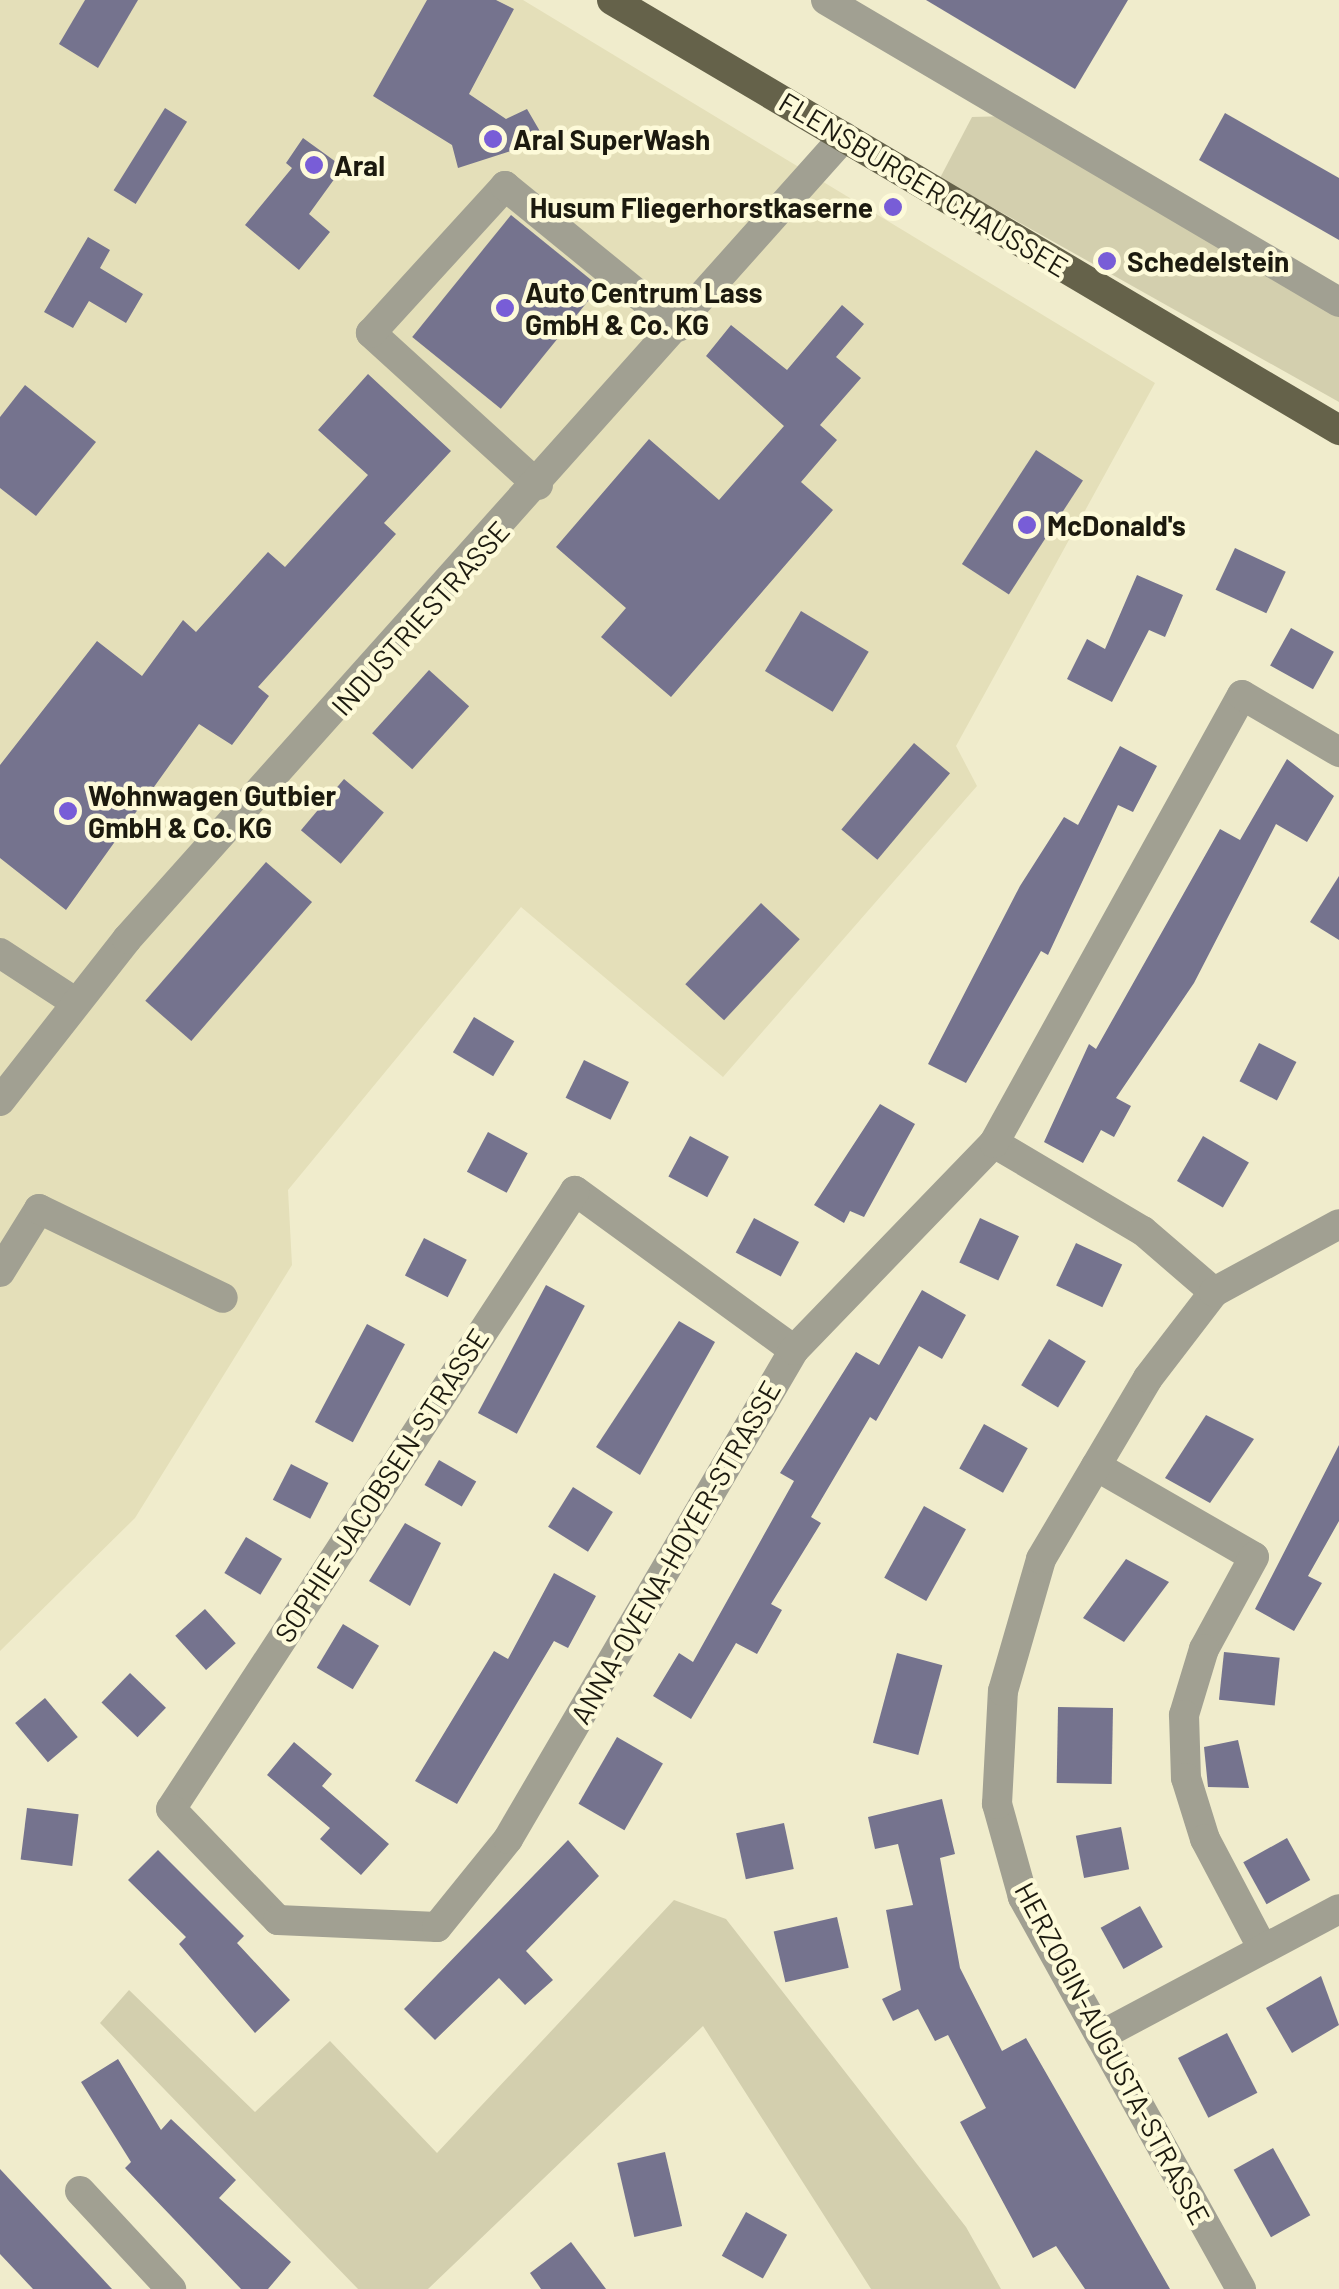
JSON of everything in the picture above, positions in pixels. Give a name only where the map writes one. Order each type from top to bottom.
[{"type":"main road","name":"FLENSBURGER CHAUSSEE","points":[[612,0],[1339,430]]},
{"type":"street","points":[[826,0],[1339,302]]},
{"type":"street","name":"INDUSTRIESTRASSE","points":[[0,1101],[75,1002],[844,138]]},
{"type":"street","points":[[538,485],[371,333],[505,186],[678,328]]},
{"type":"street","name":"ANNA-OVENA-HOYER-STRASSE","points":[[359,1930],[437,1927],[508,1840],[794,1350],[994,1143],[1242,695],[1339,752]]},
{"type":"street","points":[[0,953],[75,1002]]},
{"type":"street","points":[[994,1143],[1143,1231],[1214,1292]]},
{"type":"street","name":"SOPHIE-JACOBSEN-STRASSE","points":[[359,1930],[278,1920],[171,1809],[576,1191],[794,1350]]},
{"type":"street","points":[[0,1272],[39,1209],[223,1298]]},
{"type":"street","name":"HERZOGIN-AUGUSTA-STRASSE","points":[[1241,2289],[1023,1897],[997,1804],[1002,1691],[1041,1559],[1096,1466],[1214,1292],[1339,1224]]},
{"type":"street","points":[[1096,1466],[1254,1557],[1204,1649],[1184,1731],[1186,1778],[1205,1839],[1263,1949]]},
{"type":"street","points":[[1102,2035],[1339,1909]]},
{"type":"street","points":[[80,2191],[170,2289]]},
{"type":"shaded area","points":[[0,0],[523,0],[1155,383],[956,746],[977,786],[723,1077],[521,907],[288,1190],[292,1265],[135,1518],[0,1651]]},
{"type":"shaded area","points":[[1009,116],[1339,315],[1339,402],[940,178],[972,117]]},
{"type":"shaded area","points":[[674,1900],[726,1919],[966,2227],[1001,2289],[871,2289],[703,2026],[428,2289],[358,2289],[100,2023],[129,1990],[255,2112],[330,2041],[437,2153]]},
{"type":"building","points":[[85,0],[138,0],[98,68],[59,44]]},
{"type":"building","points":[[427,0],[496,0],[514,9],[469,94],[506,119],[527,109],[545,140],[458,168],[452,145],[373,96]]},
{"type":"building","points":[[926,0],[1128,0],[1075,89]]},
{"type":"building","points":[[165,108],[187,122],[136,204],[114,190]]},
{"type":"building","points":[[1225,113],[1339,178],[1339,240],[1199,160]]},
{"type":"building","points":[[303,138],[343,167],[309,214],[330,232],[299,270],[245,225],[292,168],[286,163]]},
{"type":"building","name":"Auto Centrum Lass GmbH & Co. KG","points":[[511,215],[600,287],[501,409],[412,337]]},
{"type":"building","points":[[88,237],[110,250],[100,268],[143,294],[126,323],[89,301],[73,328],[44,312]]},
{"type":"building","points":[[842,305],[864,324],[836,357],[861,378],[820,425],[837,440],[801,482],[833,510],[671,697],[601,637],[626,608],[556,547],[649,439],[719,500],[784,426],[706,356],[731,325],[787,370]]},
{"type":"building","points":[[368,374],[451,451],[384,523],[396,534],[258,687],[269,696],[232,745],[199,724],[66,910],[0,858],[0,765],[97,641],[142,676],[183,620],[196,632],[268,552],[285,567],[368,475],[318,430]]},
{"type":"building","points":[[25,385],[96,442],[36,516],[0,488],[0,417]]},
{"type":"building","name":"McDonald's","points":[[1036,450],[1083,480],[1009,595],[962,564]]},
{"type":"building","points":[[1235,548],[1286,572],[1266,613],[1216,590]]},
{"type":"building","points":[[1137,575],[1183,595],[1165,637],[1149,630],[1112,702],[1067,679],[1087,639],[1105,649]]},
{"type":"building","points":[[801,611],[869,652],[833,712],[765,671]]},
{"type":"building","points":[[1291,628],[1334,652],[1313,689],[1270,666]]},
{"type":"building","points":[[429,670],[469,706],[412,769],[372,733]]},
{"type":"building","points":[[914,743],[950,773],[877,860],[841,830]]},
{"type":"building","points":[[1120,746],[1157,766],[1133,812],[1118,805],[1048,955],[1041,951],[966,1083],[928,1064],[1020,886],[1064,817],[1078,825]]},
{"type":"building","points":[[1287,759],[1334,796],[1307,842],[1276,824],[1194,983],[1116,1098],[1131,1106],[1114,1137],[1101,1130],[1083,1163],[1044,1142],[1089,1044],[1096,1049],[1220,829],[1240,840]]},
{"type":"building","points":[[344,779],[384,812],[341,864],[301,830]]},
{"type":"building","points":[[266,862],[312,902],[191,1041],[145,1001]]},
{"type":"building","points":[[1339,876],[1339,940],[1310,922]]},
{"type":"building","points":[[761,903],[800,939],[724,1020],[685,984]]},
{"type":"building","points":[[474,1017],[514,1041],[493,1076],[453,1052]]},
{"type":"building","points":[[1259,1043],[1296,1062],[1277,1100],[1239,1081]]},
{"type":"building","points":[[584,1060],[629,1082],[611,1120],[566,1098]]},
{"type":"building","points":[[880,1104],[915,1124],[864,1217],[850,1211],[844,1223],[814,1205]]},
{"type":"building","points":[[488,1132],[528,1153],[507,1193],[467,1172]]},
{"type":"building","points":[[690,1136],[729,1157],[707,1197],[668,1177]]},
{"type":"building","points":[[1203,1136],[1249,1162],[1223,1208],[1177,1181]]},
{"type":"building","points":[[754,1218],[799,1242],[781,1276],[736,1252]]},
{"type":"building","points":[[980,1218],[1019,1236],[998,1281],[959,1262]]},
{"type":"building","points":[[424,1238],[467,1260],[448,1297],[405,1275]]},
{"type":"building","points":[[1076,1243],[1122,1265],[1102,1307],[1056,1286]]},
{"type":"building","points":[[546,1285],[585,1306],[517,1434],[478,1413]]},
{"type":"building","points":[[922,1290],[966,1315],[942,1359],[919,1346],[876,1421],[870,1417],[811,1517],[821,1523],[771,1604],[782,1610],[757,1654],[736,1643],[691,1719],[653,1696],[679,1653],[693,1662],[794,1481],[780,1473],[856,1352],[879,1365]]},
{"type":"building","points":[[679,1321],[715,1342],[640,1475],[596,1447]]},
{"type":"building","points":[[367,1324],[405,1344],[353,1442],[315,1422]]},
{"type":"building","points":[[1049,1339],[1086,1361],[1058,1407],[1021,1385]]},
{"type":"building","points":[[1206,1415],[1254,1439],[1210,1503],[1165,1478]]},
{"type":"building","points":[[984,1424],[1028,1448],[1003,1493],[959,1469]]},
{"type":"building","points":[[1339,1445],[1339,1521],[1308,1576],[1322,1583],[1294,1631],[1255,1609]]},
{"type":"building","points":[[439,1460],[476,1482],[462,1507],[424,1485]]},
{"type":"building","points":[[291,1464],[328,1483],[310,1519],[273,1500]]},
{"type":"building","points":[[573,1487],[613,1512],[588,1552],[548,1527]]},
{"type":"building","points":[[924,1506],[966,1529],[926,1601],[884,1578]]},
{"type":"building","points":[[405,1523],[441,1543],[410,1606],[369,1581]]},
{"type":"building","points":[[246,1537],[282,1559],[260,1595],[224,1573]]},
{"type":"building","points":[[1126,1559],[1169,1582],[1124,1642],[1083,1618]]},
{"type":"building","points":[[554,1573],[596,1596],[568,1648],[554,1641],[457,1804],[415,1781],[494,1651],[508,1659]]},
{"type":"building","points":[[205,1609],[236,1643],[206,1670],[175,1636]]},
{"type":"building","points":[[343,1624],[379,1646],[353,1689],[317,1668]]},
{"type":"building","points":[[1224,1652],[1280,1658],[1275,1706],[1219,1700]]},
{"type":"building","points":[[897,1653],[942,1665],[918,1755],[873,1743]]},
{"type":"building","points":[[130,1673],[166,1708],[137,1737],[102,1702]]},
{"type":"building","points":[[45,1698],[78,1737],[48,1762],[15,1723]]},
{"type":"building","points":[[1058,1707],[1113,1708],[1112,1784],[1057,1783]]},
{"type":"building","points":[[617,1737],[663,1764],[624,1830],[578,1804]]},
{"type":"building","points":[[1238,1740],[1249,1788],[1208,1787],[1204,1747]]},
{"type":"building","points":[[294,1742],[332,1774],[322,1786],[389,1844],[361,1875],[320,1839],[330,1828],[267,1775]]},
{"type":"building","points":[[942,1799],[955,1854],[940,1858],[960,1968],[1002,2051],[1026,2038],[1170,2289],[1085,2289],[1056,2246],[1033,2258],[960,2122],[986,2108],[948,2035],[935,2041],[918,2009],[893,2021],[882,1999],[901,1990],[886,1910],[913,1905],[898,1844],[875,1849],[868,1817]]},
{"type":"building","points":[[27,1808],[79,1814],[72,1866],[21,1860]]},
{"type":"building","points":[[784,1823],[794,1869],[746,1879],[736,1833]]},
{"type":"building","points":[[1121,1827],[1129,1869],[1084,1878],[1076,1836]]},
{"type":"building","points":[[1287,1838],[1310,1880],[1267,1904],[1243,1862]]},
{"type":"building","points":[[568,1840],[599,1876],[526,1951],[553,1980],[525,2005],[499,1978],[435,2040],[404,2009]]},
{"type":"building","points":[[158,1850],[244,1936],[237,1943],[290,2000],[255,2033],[179,1944],[186,1937],[128,1880]]},
{"type":"building","points":[[1140,1906],[1163,1947],[1123,1969],[1101,1928]]},
{"type":"building","points":[[837,1917],[849,1968],[785,1982],[774,1932]]},
{"type":"building","points":[[1321,1976],[1339,2025],[1292,2053],[1266,2008]]},
{"type":"building","points":[[1227,2033],[1257,2093],[1208,2118],[1178,2058]]},
{"type":"building","points":[[118,2059],[161,2130],[171,2119],[236,2180],[219,2198],[291,2262],[268,2289],[241,2289],[125,2168],[131,2162],[81,2082]]},
{"type":"building","points":[[1273,2148],[1310,2215],[1271,2237],[1234,2170]]},
{"type":"building","points":[[665,2152],[682,2226],[634,2237],[617,2163]]},
{"type":"building","points":[[0,2169],[112,2289],[33,2289],[0,2254]]},
{"type":"building","points":[[746,2212],[787,2235],[763,2279],[722,2256]]},
{"type":"building","points":[[571,2242],[606,2289],[541,2289],[530,2273]]},
{"type":"place","name":"Aral SuperWash","points":[[493,139]]},
{"type":"place","name":"Aral","points":[[314,165]]},
{"type":"place","name":"Husum Fliegerhorstkaserne","points":[[893,207]]},
{"type":"place","name":"Schedelstein","points":[[1107,261]]},
{"type":"place","name":"Auto Centrum Lass GmbH & Co. KG","points":[[505,308]]},
{"type":"place","name":"McDonald's","points":[[1027,525]]},
{"type":"place","name":"Wohnwagen Gutbier GmbH & Co. KG","points":[[68,811]]}]
